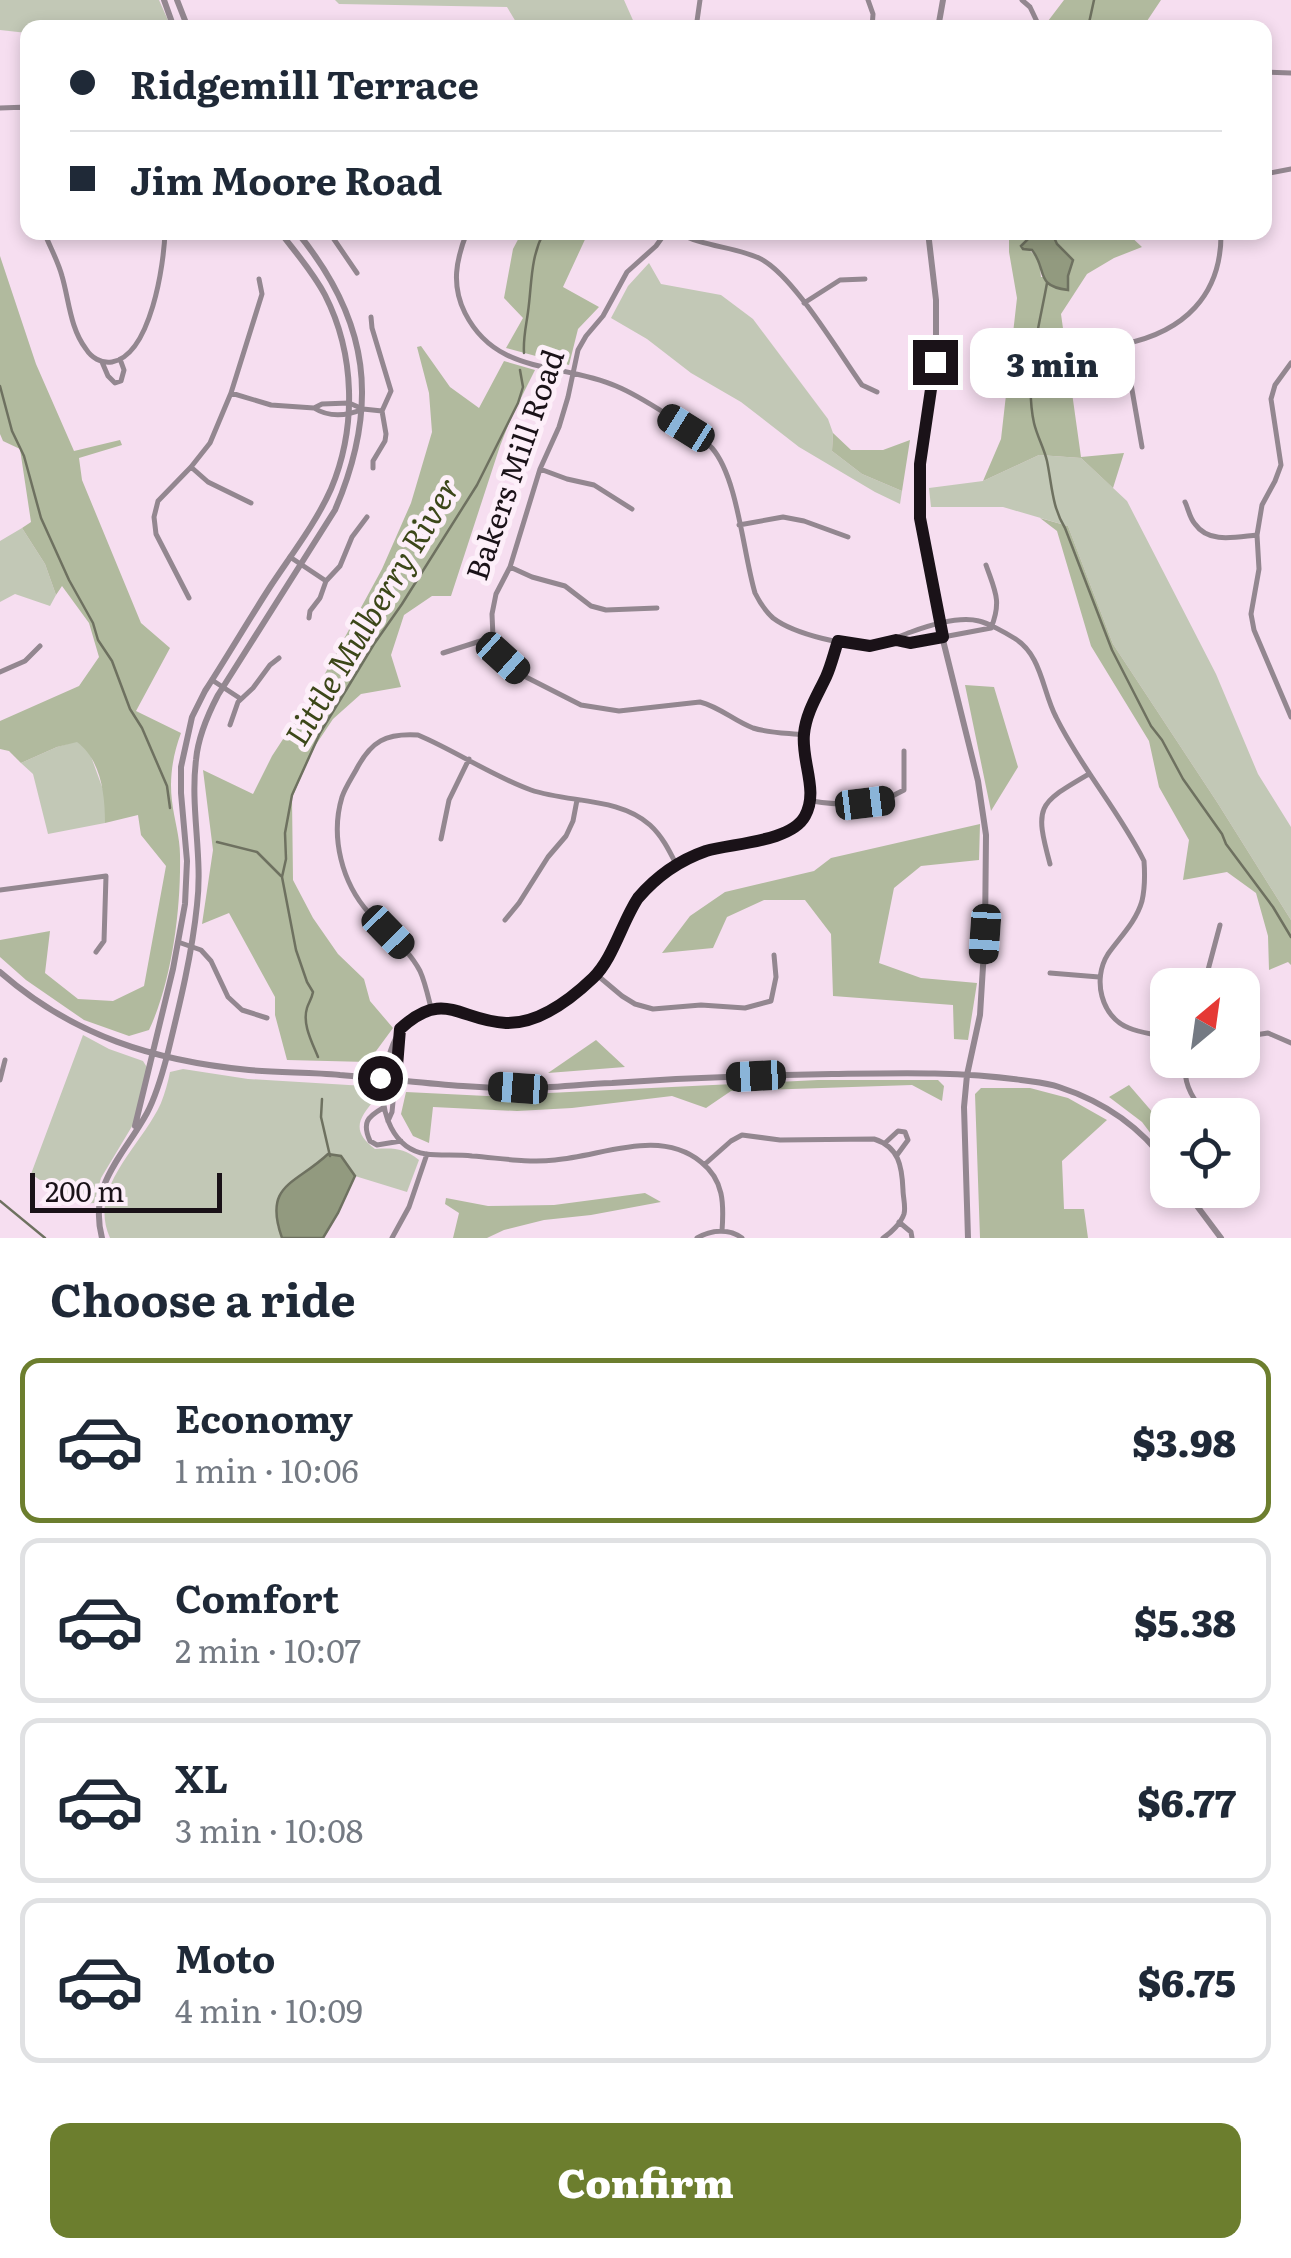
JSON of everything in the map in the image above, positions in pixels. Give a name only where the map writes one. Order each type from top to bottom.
[{"type":"street","points":[[1022,0],[1036,20]]},
{"type":"street","points":[[47,240],[84,347],[102,362],[114,362],[125,356],[138,341],[160,284],[164,240]]},
{"type":"street","points":[[132,1136],[185,904],[181,767],[192,717],[330,492],[342,455],[349,403],[344,345],[324,293],[287,242],[289,240]]},
{"type":"street","points":[[102,1238],[99,1196],[153,1101],[198,906],[200,860],[194,787],[196,756],[205,721],[335,510],[356,452],[362,372],[355,334],[338,290],[304,240]]},
{"type":"street","points":[[334,240],[357,273]]},
{"type":"street","points":[[464,240],[456,272],[458,294],[475,331],[491,348],[511,359],[615,385],[703,440],[723,465],[755,593],[774,618],[794,630],[870,646],[939,624],[980,621],[1026,647],[1038,666],[1054,714],[1144,862],[1142,903],[1108,956],[1100,977],[1105,1005],[1112,1018],[1128,1028],[1150,1034]]},
{"type":"street","name":"Bakers Mill Road","points":[[493,637],[496,594],[510,567],[540,470],[559,427],[578,350],[603,316],[626,272],[660,240]]},
{"type":"street","points":[[690,240],[755,256],[780,271],[862,385],[876,392]]},
{"type":"street","points":[[929,240],[936,337],[920,464],[920,518],[939,624],[978,781],[986,835],[980,1015],[964,1107],[968,1238]]},
{"type":"street","points":[[1142,447],[1124,344],[1166,332],[1196,307],[1219,263],[1220,240]]},
{"type":"street","points":[[190,598],[156,534],[154,517],[158,501],[210,443],[231,393],[262,294],[260,279]]},
{"type":"street","points":[[804,303],[840,280],[865,279]]},
{"type":"street","points":[[372,317],[384,374],[392,391],[382,411],[386,434],[373,468]]},
{"type":"street","points":[[102,362],[115,383],[124,376],[120,358]]},
{"type":"street","points":[[1291,363],[1270,398],[1281,465],[1262,505],[1256,535],[1259,569],[1251,614],[1291,717]]},
{"type":"street","points":[[231,393],[271,405],[314,408],[348,416],[362,409]]},
{"type":"street","points":[[314,408],[349,403],[382,411]]},
{"type":"street","points":[[191,467],[208,482],[250,504]]},
{"type":"street","points":[[540,470],[594,485],[632,510]]},
{"type":"street","points":[[1185,502],[1194,524],[1207,534],[1224,539],[1256,535]]},
{"type":"street","points":[[739,525],[783,517],[848,537]]},
{"type":"street","points":[[309,618],[326,581],[340,566],[352,537],[367,518]]},
{"type":"street","points":[[290,557],[326,581]]},
{"type":"street","points":[[986,565],[998,599],[998,612],[991,628]]},
{"type":"street","points":[[510,567],[565,586],[592,606],[606,610],[658,608]]},
{"type":"street","points":[[896,640],[910,643],[991,628]]},
{"type":"street","points":[[443,653],[493,637],[503,658],[520,674],[581,705],[619,711],[700,702],[765,731],[804,735]]},
{"type":"street","points":[[722,1230],[722,1192],[715,1176],[705,1164],[676,1147],[647,1144],[524,1162],[418,1152],[401,1141],[388,1122],[383,1108],[384,1078],[392,1042],[410,1020],[431,1008],[458,1010],[508,1023],[550,1012],[597,975],[638,898],[676,864],[706,851],[795,828],[804,819],[812,800],[804,735],[812,703],[828,674],[838,641]]},
{"type":"street","points":[[0,672],[25,662],[40,646]]},
{"type":"street","points":[[230,725],[241,699],[270,664],[280,658]]},
{"type":"street","points":[[212,680],[241,699]]},
{"type":"street","points":[[431,1008],[415,963],[366,910],[352,891],[343,867],[338,815],[361,760],[378,741],[400,734],[418,735],[535,791],[636,815],[664,841],[676,864]]},
{"type":"street","points":[[812,800],[844,806],[887,800],[904,790],[904,751]]},
{"type":"street","points":[[441,839],[449,800],[468,759]]},
{"type":"street","points":[[1050,864],[1041,831],[1042,811],[1056,793],[1089,774]]},
{"type":"street","points":[[505,920],[566,836],[578,800]]},
{"type":"street","points":[[0,890],[106,876],[104,941],[96,952]]},
{"type":"street","points":[[1209,968],[1220,925]]},
{"type":"street","points":[[178,942],[202,950],[228,997],[242,1010],[266,1018]]},
{"type":"street","points":[[597,975],[622,996],[653,1010],[701,1005],[745,1008],[771,1001],[776,977],[774,954]]},
{"type":"street","points":[[0,972],[51,1012],[106,1040],[206,1065],[518,1088],[792,1074],[967,1074],[1055,1085],[1120,1117],[1150,1144]]},
{"type":"street","points":[[1050,972],[1100,977]]},
{"type":"street","points":[[388,1122],[400,1029]]},
{"type":"street","points":[[1260,1034],[1268,1033],[1291,1042]]},
{"type":"street","points":[[0,1080],[5,1060]]},
{"type":"street","points":[[383,1108],[366,1121],[370,1141],[401,1141]]},
{"type":"street","points":[[885,1142],[898,1131],[905,1132],[908,1140],[897,1154]]},
{"type":"street","points":[[705,1164],[742,1135],[780,1140],[885,1142],[897,1154],[902,1167],[904,1213],[888,1237]]},
{"type":"street","points":[[392,1238],[409,1207],[427,1154]]},
{"type":"street","points":[[1198,1208],[1220,1238]]},
{"type":"street","points":[[899,1222],[911,1232],[912,1238]]},
{"type":"street","points":[[697,1238],[722,1230],[742,1238]]},
{"type":"shaded area","points":[[0,0],[159,0],[168,20],[20,20],[20,32],[0,30]]},
{"type":"shaded area","points":[[335,0],[624,0],[633,20],[515,20],[507,7],[339,4]]},
{"type":"shaded area","points":[[1064,0],[1161,0],[1148,20],[1049,20]]},
{"type":"shaded area","points":[[518,240],[585,240],[563,287],[599,307],[578,329],[569,365],[506,348],[523,318],[504,298]]},
{"type":"shaded area","points":[[1009,240],[1031,240],[1028,249],[1039,259],[1041,277],[1068,276],[1073,260],[1055,240],[1134,240],[1142,247],[1087,274],[1061,314],[1081,457],[1124,453],[1113,488],[1081,458],[1039,455],[983,481],[1001,439],[1017,298]]},
{"type":"shaded area","points":[[1027,240],[1055,240],[1073,260],[1068,290],[1050,285],[1032,250],[1021,246]]},
{"type":"shaded area","points":[[0,256],[36,364],[74,451],[120,440],[122,445],[79,458],[82,480],[141,623],[170,648],[136,711],[181,733],[171,784],[180,848],[177,921],[157,1011],[149,1030],[129,1036],[84,1020],[0,957],[0,940],[50,931],[45,973],[78,999],[113,1001],[144,986],[166,866],[141,835],[138,815],[105,823],[96,768],[77,742],[21,763],[9,751],[0,749],[0,721],[79,686],[99,657],[89,623],[62,586],[56,595],[45,564],[22,528],[31,522],[20,449],[3,441],[0,434]]},
{"type":"shaded area","points":[[649,263],[661,284],[721,295],[753,319],[828,419],[833,433],[832,451],[862,474],[902,491],[900,504],[799,447],[741,402],[611,318],[628,286]]},
{"type":"shaded area","points":[[421,346],[450,387],[479,408],[504,361],[535,370],[500,446],[451,596],[432,596],[404,615],[391,655],[401,687],[361,694],[333,719],[313,749],[292,798],[293,880],[313,918],[338,954],[364,979],[370,1001],[393,1028],[368,1062],[287,1060],[275,1015],[275,997],[229,913],[202,924],[213,850],[203,770],[253,794],[382,569],[411,503],[432,432],[429,393],[417,347]]},
{"type":"shaded area","points":[[833,433],[851,450],[883,450],[910,440],[902,491],[862,474],[832,451]]},
{"type":"shaded area","points":[[1039,455],[1081,458],[1127,501],[1216,674],[1258,774],[1291,827],[1291,920],[1113,644],[1068,526],[1003,507],[931,507],[929,488],[983,481]]},
{"type":"shaded area","points":[[1040,518],[1068,526],[1113,644],[1291,920],[1291,965],[1288,962],[1269,970],[1268,936],[1256,893],[1227,872],[1183,880],[1189,840],[1159,787],[1149,741],[1091,646],[1057,531]]},
{"type":"shaded area","points":[[22,528],[45,564],[56,595],[50,606],[15,594],[0,602],[0,541]]},
{"type":"shaded area","points":[[965,685],[994,687],[1018,767],[991,811]]},
{"type":"shaded area","points":[[77,741],[89,751],[105,795],[105,823],[48,834],[33,774],[21,763]]},
{"type":"shaded area","points":[[980,824],[979,860],[921,866],[894,888],[879,963],[921,978],[977,983],[968,1040],[954,1039],[953,1005],[833,996],[831,934],[805,900],[764,900],[727,917],[713,948],[662,953],[690,916],[725,892],[814,871],[831,858]]},
{"type":"shaded area","points":[[83,1035],[143,1061],[148,1069],[137,1118],[101,1178],[94,1203],[81,1204],[64,1197],[48,1180],[31,1174]]},
{"type":"shaded area","points":[[596,1040],[625,1067],[548,1073]]},
{"type":"shaded area","points":[[183,1069],[248,1079],[374,1089],[376,1098],[361,1119],[360,1130],[375,1149],[398,1150],[419,1160],[407,1192],[355,1176],[341,1156],[328,1154],[289,1184],[277,1225],[282,1238],[110,1238],[105,1219],[111,1184],[161,1103],[170,1072]]},
{"type":"shaded area","points":[[818,1080],[938,1080],[944,1086],[942,1101],[912,1085],[731,1091],[706,1108],[672,1096],[517,1111],[433,1107],[429,1143],[413,1136],[401,1114],[406,1092],[487,1096]]},
{"type":"shaded area","points":[[1129,1085],[1150,1109],[1150,1133],[1142,1122],[1109,1097]]},
{"type":"shaded area","points":[[981,1088],[1030,1088],[1068,1098],[1107,1120],[1062,1161],[1064,1209],[1084,1209],[1088,1238],[980,1238],[975,1094]]},
{"type":"shaded area","points":[[328,1154],[341,1156],[355,1176],[338,1213],[323,1238],[282,1238],[277,1220],[280,1196]]},
{"type":"shaded area","points":[[645,1193],[661,1202],[544,1220],[487,1238],[453,1238],[459,1213],[445,1204],[446,1198],[488,1206],[554,1205]]},
{"type":"waterway","points":[[1090,20],[1094,0]]},
{"type":"waterway","name":"Little Mulberry River","points":[[524,353],[540,240]]},
{"type":"waterway","points":[[1047,283],[1034,353],[1031,406],[1057,512],[1112,650],[1151,726],[1291,937]]},
{"type":"waterway","name":"Little Mulberry River","points":[[318,1057],[306,1020],[313,992],[296,950],[282,877],[292,795],[320,733],[477,485],[518,403],[523,387],[520,370]]},
{"type":"waterway","points":[[0,386],[41,518],[142,728],[167,786],[170,808]]},
{"type":"waterway","points":[[217,842],[257,852],[281,876]]},
{"type":"waterway","name":"Little Mulberry River","points":[[322,1099],[321,1117],[330,1156]]},
{"type":"waterway","points":[[0,1201],[45,1238]]},
{"type":"route","points":[[380,1078],[396,1079],[400,1029],[410,1020],[431,1008],[458,1010],[508,1023],[550,1012],[597,975],[638,898],[676,864],[706,851],[783,834],[804,819],[812,800],[805,758],[807,719],[838,641],[870,646],[943,637],[920,518],[920,464],[935,362]]}]
